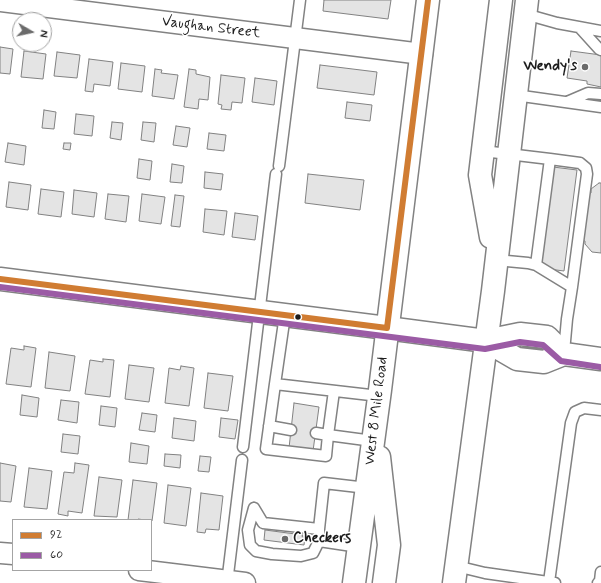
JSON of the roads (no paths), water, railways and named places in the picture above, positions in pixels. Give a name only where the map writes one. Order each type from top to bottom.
[{"type":"main road","name":"West 8 Mile Road","points":[[354,583],[379,396],[428,0]]},
{"type":"main road","points":[[496,260],[480,175],[501,0]]},
{"type":"main road","points":[[455,575],[486,341],[526,7]]},
{"type":"main road","points":[[0,279],[486,341],[520,334],[547,337],[564,354],[601,359]]},
{"type":"main road","points":[[374,431],[388,545],[384,583]]},
{"type":"street","name":"Vaughan Street","points":[[0,1],[422,54]]},
{"type":"street","points":[[0,553],[12,554]]},
{"type":"street","points":[[147,571],[233,582]]},
{"type":"lane","points":[[243,447],[277,170],[300,0]]},
{"type":"lane","points":[[526,7],[557,23],[601,31]]},
{"type":"lane","points":[[580,28],[599,50],[601,50]]},
{"type":"lane","points":[[567,102],[588,93],[601,94]]},
{"type":"lane","points":[[515,95],[601,107]]},
{"type":"lane","points":[[483,150],[580,163],[586,168],[587,174],[567,319],[564,354]]},
{"type":"lane","points":[[536,265],[550,159]]},
{"type":"lane","points":[[496,260],[536,265],[572,287]]},
{"type":"lane","points":[[285,315],[266,448],[326,456],[334,390]]},
{"type":"lane","points":[[275,384],[379,396]]},
{"type":"lane","points":[[455,575],[486,574],[552,583],[571,423],[575,412],[584,408],[601,410]]},
{"type":"lane","points":[[269,426],[291,430]]},
{"type":"lane","points":[[316,433],[328,435],[374,431]]},
{"type":"lane","points":[[233,582],[242,460]]},
{"type":"lane","points":[[319,529],[263,523],[254,508],[248,530],[250,545],[256,551],[272,554],[301,556],[313,553],[319,541],[324,483],[367,488]]},
{"type":"lane","points":[[319,541],[359,547]]},
{"type":"lane","points":[[598,583],[600,581],[601,572]]},
{"type":"place","name":"Wendy's","points":[[585,67]]},
{"type":"place","name":"Checkers","points":[[285,539]]}]
